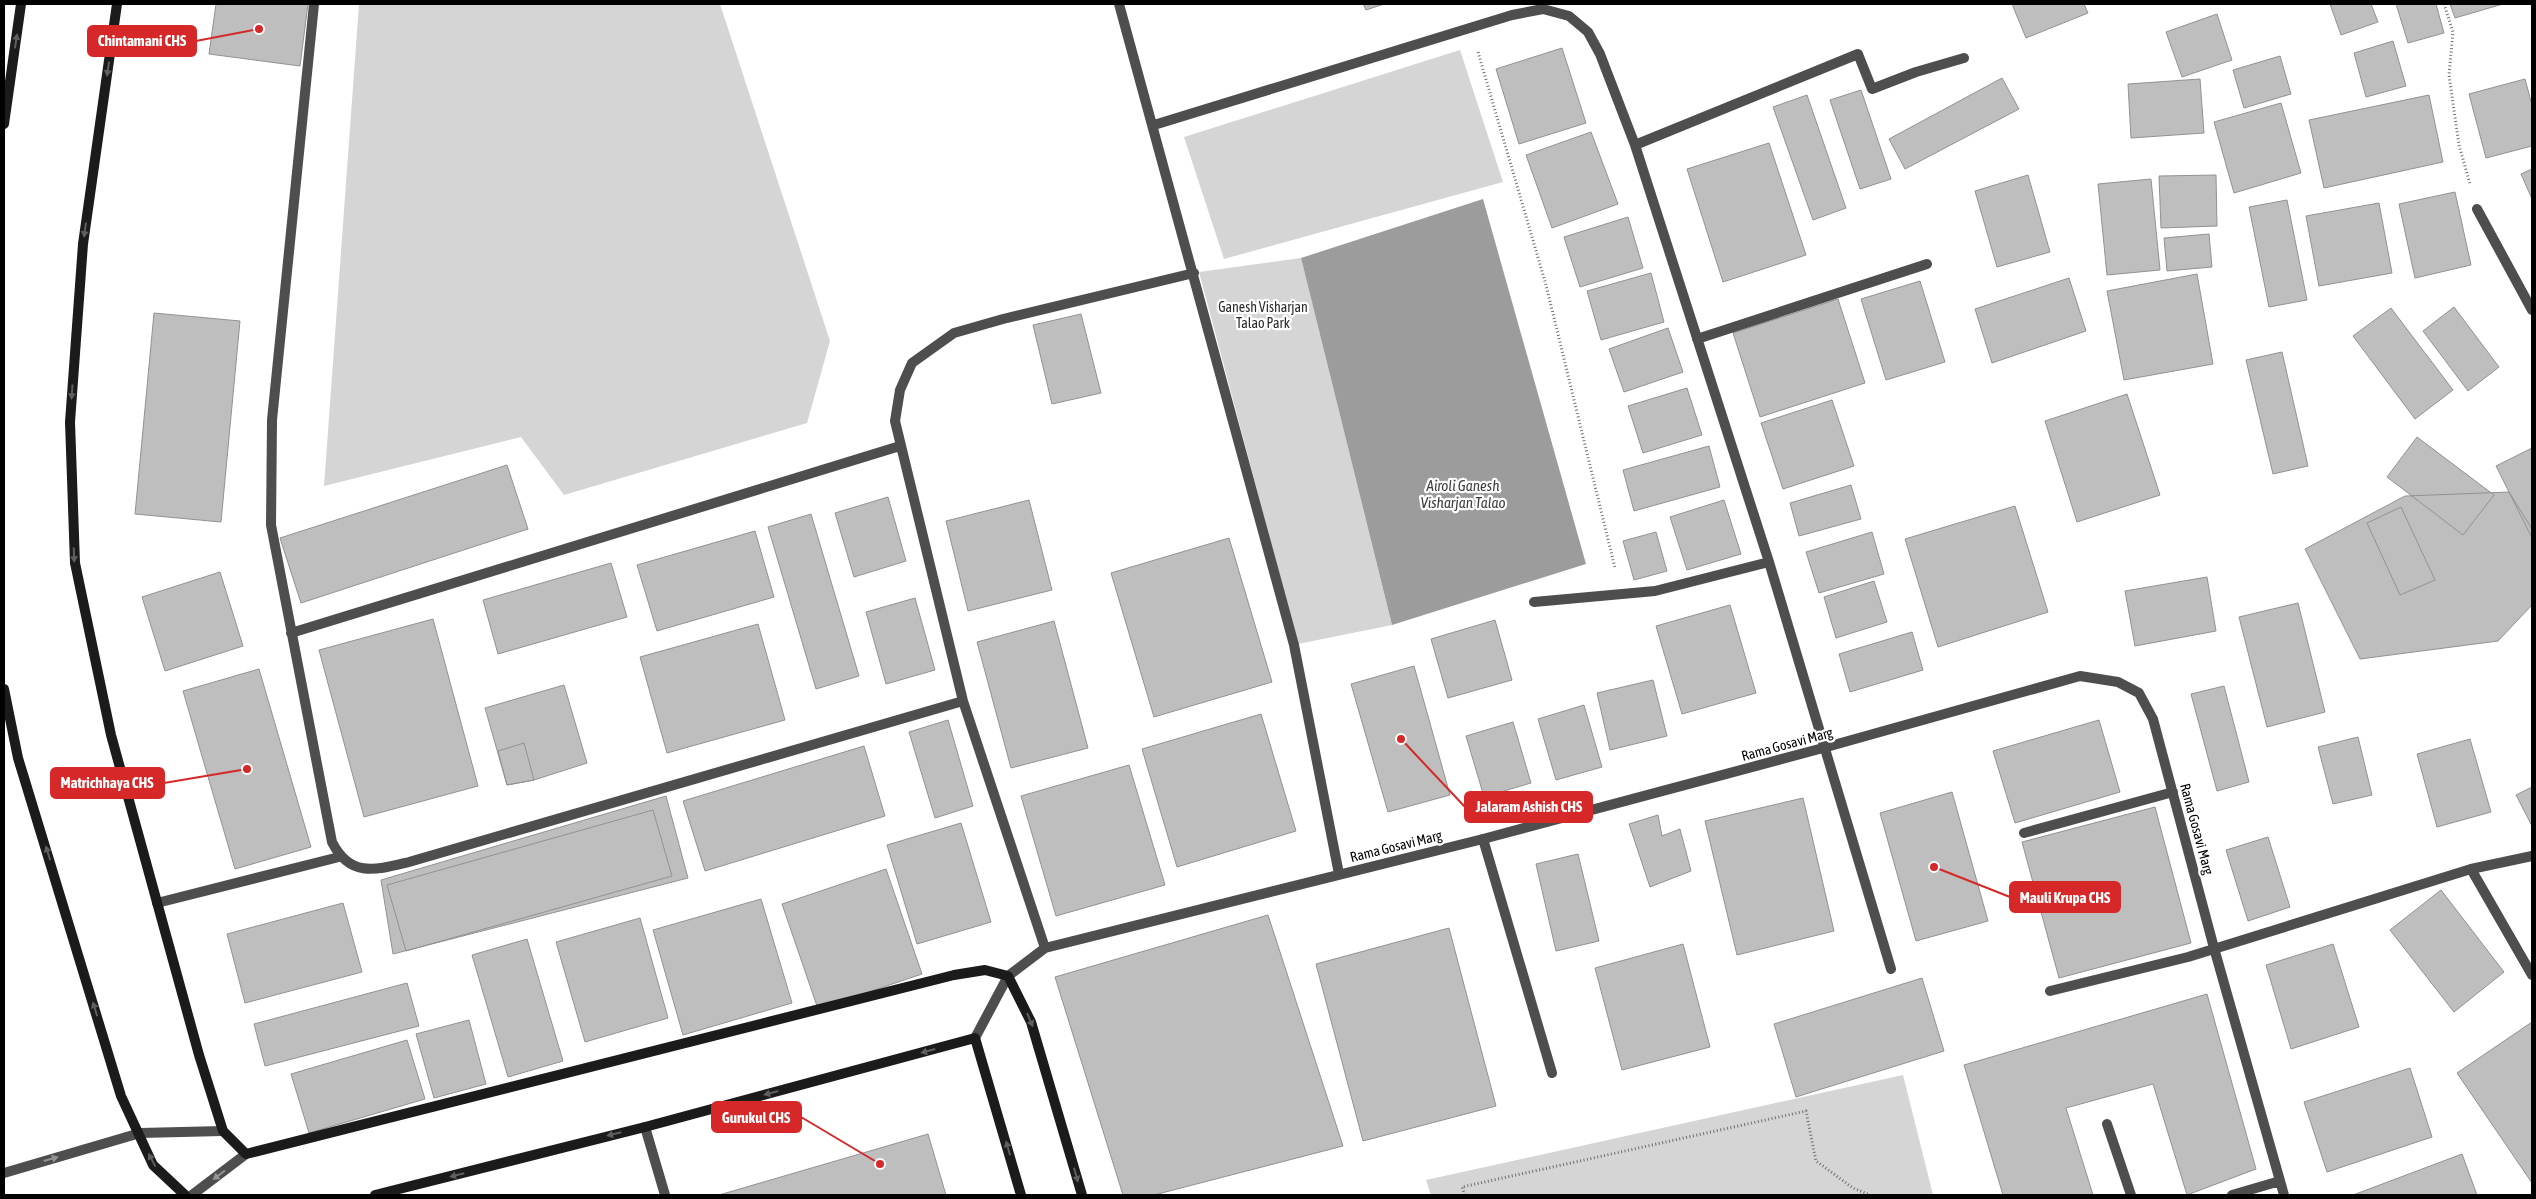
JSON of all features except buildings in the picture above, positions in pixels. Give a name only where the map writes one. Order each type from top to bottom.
[{"type":"street","points":[[4,124],[21,4]]},
{"type":"street","points":[[117,4],[80,274],[70,422],[74,563],[111,735],[199,1055],[223,1131],[246,1154]]},
{"type":"street","points":[[314,4],[272,420],[272,525],[291,634],[332,842],[339,857],[356,868],[381,869],[963,701]]},
{"type":"street","points":[[1119,4],[1154,125],[1294,645],[1339,874]]},
{"type":"street","points":[[1154,125],[1470,28],[1543,9],[1569,16],[1588,32],[1600,54],[1635,145],[1769,562],[1890,969]]},
{"type":"street","points":[[1635,145],[1858,54],[1872,89],[1916,72],[1964,58]]},
{"type":"street","points":[[2478,209],[2532,310]]},
{"type":"street","points":[[1697,339],[1927,264]]},
{"type":"street","points":[[1045,948],[963,701],[900,446],[895,421],[900,390],[912,363],[954,333],[1194,272]]},
{"type":"street","points":[[291,634],[900,446]]},
{"type":"street","points":[[1534,602],[1655,591],[1769,562]]},
{"type":"street","name":"Rama Gosavi Marg","points":[[975,1038],[1008,976],[1045,948],[1484,839],[1823,748],[2080,676],[2118,682],[2139,693],[2154,719],[2214,948],[2284,1195]]},
{"type":"street","points":[[4,690],[18,758],[121,1096],[140,1133],[153,1165],[185,1195]]},
{"type":"street","points":[[2024,833],[2173,792]]},
{"type":"street","points":[[1484,839],[1552,1073]]},
{"type":"street","points":[[2050,991],[2214,948],[2471,869],[2532,856]]},
{"type":"street","points":[[157,903],[339,857]]},
{"type":"street","points":[[2471,869],[2532,975]]},
{"type":"street","points":[[192,1195],[246,1154],[954,975],[985,970],[1008,976],[1031,1022],[1082,1195]]},
{"type":"street","points":[[375,1195],[645,1127],[975,1038],[1022,1195]]},
{"type":"street","points":[[2107,1124],[2131,1195]]},
{"type":"street","points":[[645,1127],[665,1195]]},
{"type":"street","points":[[4,1172],[140,1133],[223,1131]]},
{"type":"street","points":[[2232,1195],[2280,1181]]},
{"type":"path","points":[[2444,4],[2453,32],[2449,75],[2459,144],[2478,209]]},
{"type":"path","points":[[1470,28],[1546,285],[1621,593]]},
{"type":"path","points":[[1465,1195],[1462,1187],[1806,1111],[1816,1161],[1853,1188],[1870,1195]]},
{"type":"green space","points":[[359,4],[720,4],[830,341],[807,423],[564,495],[521,437],[324,486]]},
{"type":"green space","points":[[1460,50],[1503,182],[1224,259],[1184,137]]},
{"type":"green space","name":"Ganesh Visharjan Talao Park","points":[[1301,258],[1392,625],[1298,644],[1199,272]]},
{"type":"green space","points":[[1903,1075],[1933,1195],[1431,1195],[1426,1180]]},
{"type":"water","name":"Airoli Ganesh Visharjan Talao","points":[[1483,199],[1586,564],[1392,625],[1301,258]]},
{"type":"place","name":"Chintamani CHS","points":[[259,29]]},
{"type":"place","name":"Jalaram Ashish CHS","points":[[1401,739]]},
{"type":"place","name":"Matrichhaya CHS","points":[[247,769]]},
{"type":"place","name":"Mauli Krupa CHS","points":[[1934,867]]},
{"type":"place","name":"Gurukul CHS","points":[[880,1164]]}]
